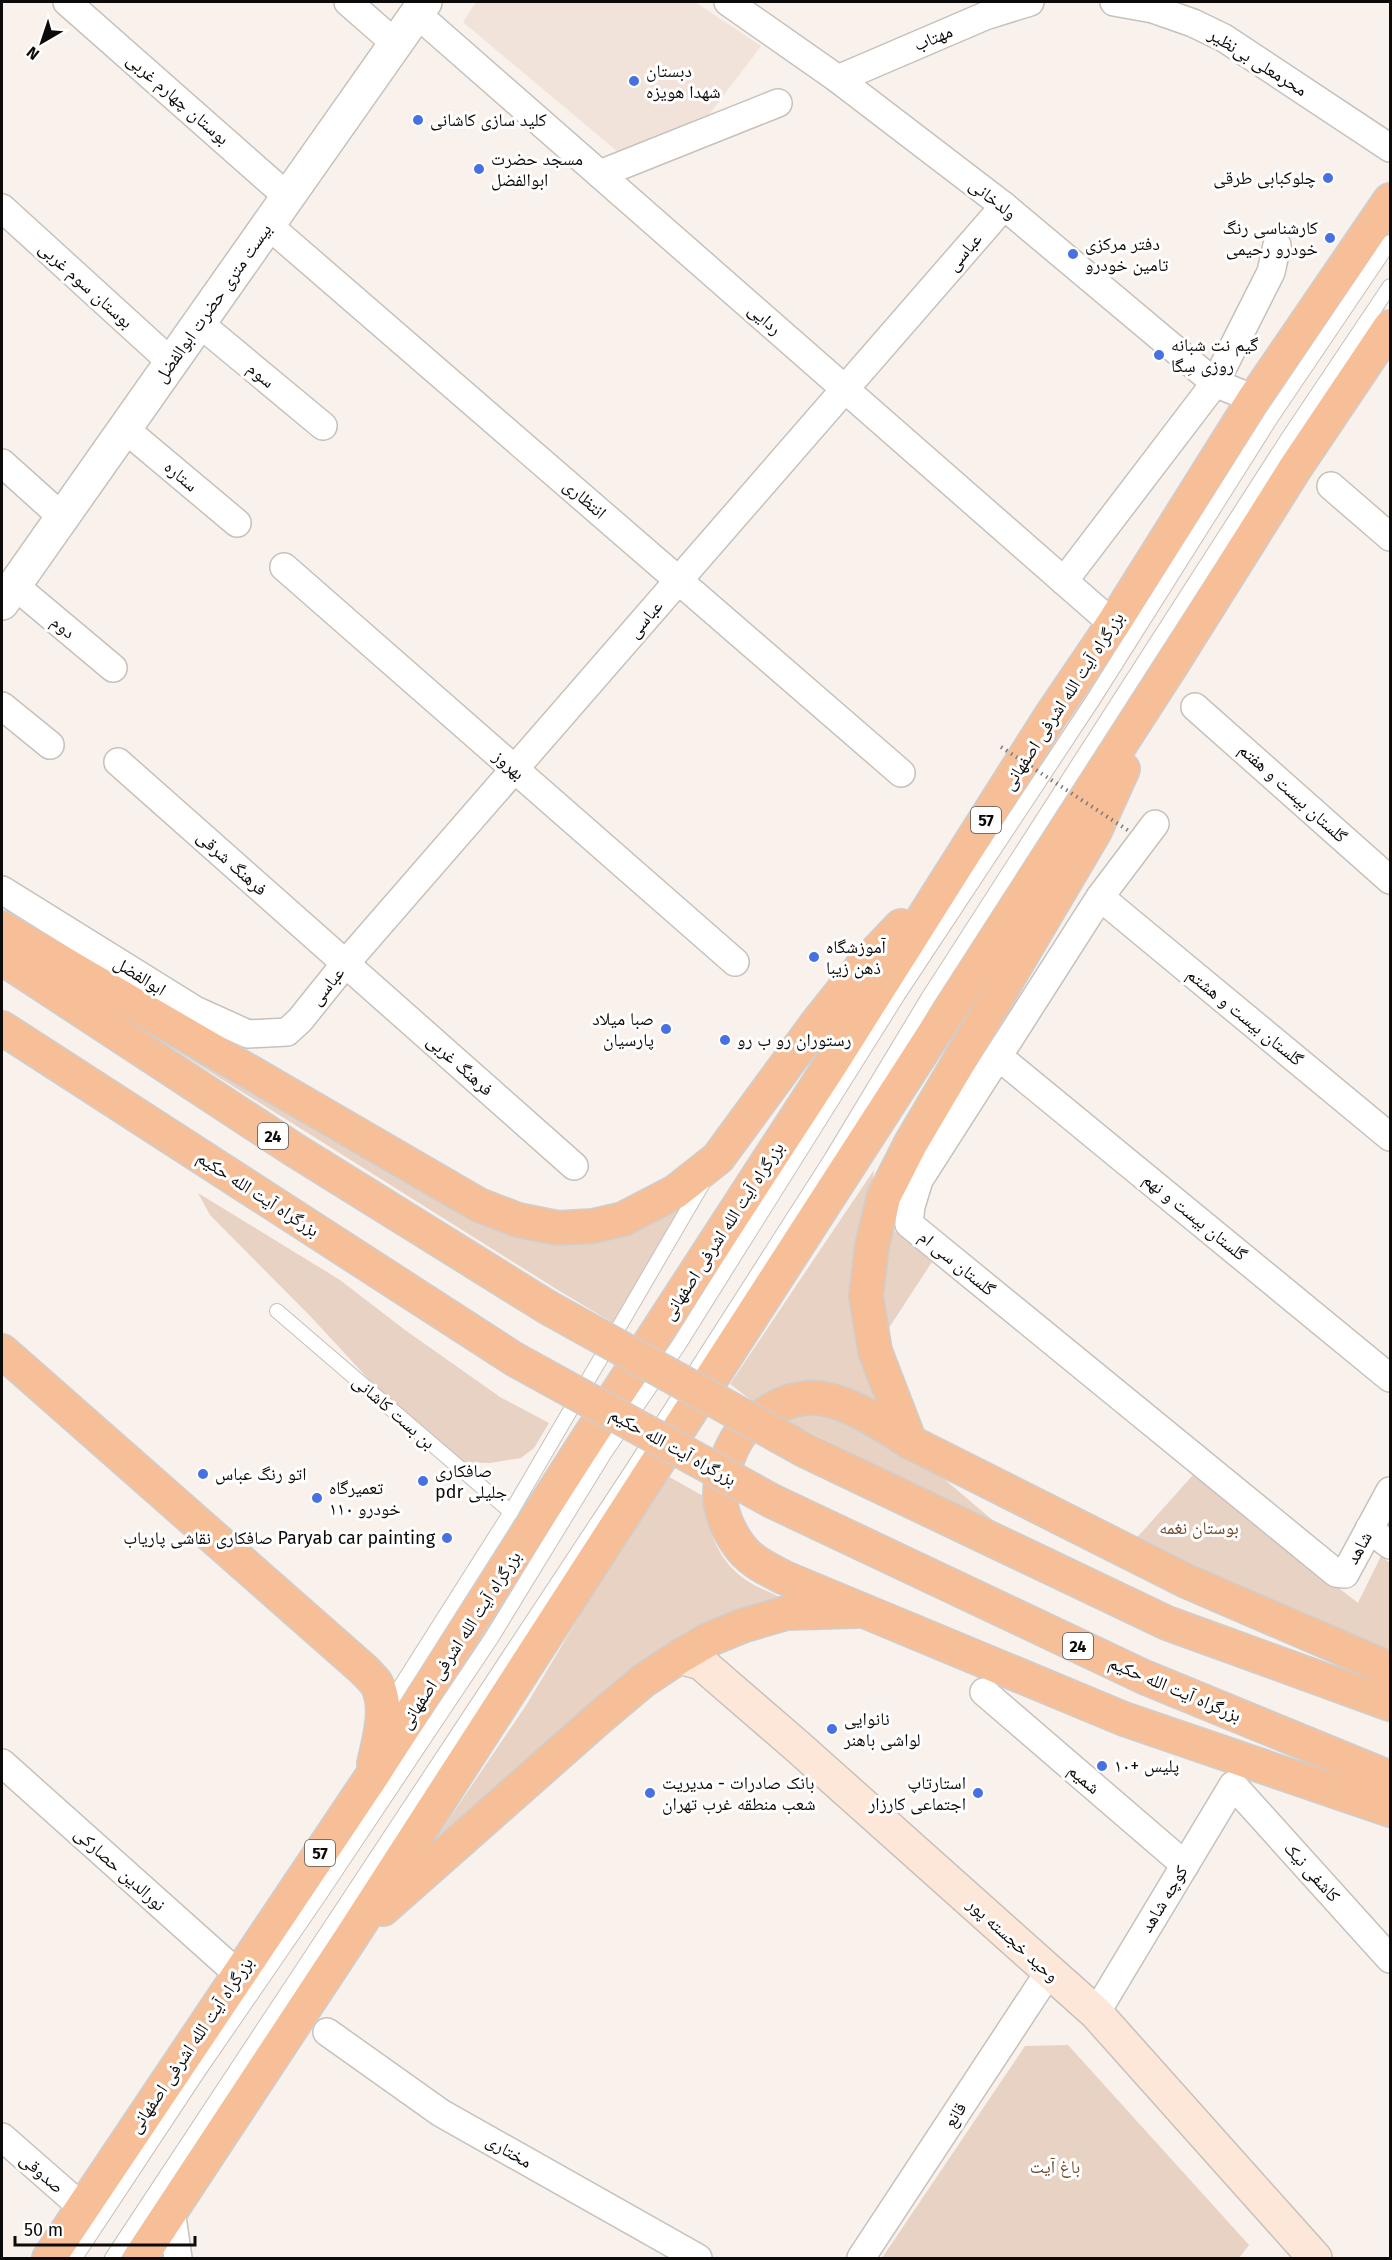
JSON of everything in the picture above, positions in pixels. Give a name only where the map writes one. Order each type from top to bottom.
[{"type":"highway","name":"بزرگراه آیت الله اشرفی اصفهانی","points":[[49,2259],[372,1776],[830,1067],[1050,717],[1113,624],[1254,399],[1390,200]]},
{"type":"highway","points":[[140,2259],[350,1939],[1171,666],[1294,470],[1390,327]]},
{"type":"highway","points":[[910,1442],[874,1351],[866,1296],[872,1246],[884,1196],[911,1143],[1095,831],[1171,666]]},
{"type":"highway","points":[[2,928],[479,1205],[518,1220],[558,1228],[593,1226],[623,1219],[675,1192],[718,1158],[817,1023],[860,969],[952,873]]},
{"type":"highway","name":"24","points":[[2,958],[293,1149],[547,1307],[806,1451],[1167,1623],[1390,1704]]},
{"type":"highway","name":"بزرگراه آیت الله حکیم","points":[[2,1028],[514,1359],[772,1501],[1144,1677],[1390,1778]]},
{"type":"highway","points":[[2,1351],[363,1668],[376,1684],[382,1702],[372,1776]]},
{"type":"highway","points":[[1390,1668],[1186,1581],[910,1442],[866,1416],[834,1402],[808,1398],[780,1404],[746,1428],[733,1444],[727,1460],[720,1493],[724,1519],[738,1546],[757,1564],[1124,1719],[1390,1810]]},
{"type":"highway","points":[[350,1939],[599,1718],[643,1681],[679,1656],[741,1626],[786,1613],[867,1610]]},
{"type":"main road","name":"وحید خجسته پور","points":[[679,1656],[700,1663],[797,1746],[1096,2013],[1315,2259]]},
{"type":"street","name":"بوستان چهارم غربی","points":[[67,2],[288,197]]},
{"type":"street","points":[[348,2],[396,45]]},
{"type":"street","name":"ولدخانی","points":[[728,2],[837,79],[1004,206],[1215,383],[1254,399]]},
{"type":"street","name":"مهتاب","points":[[837,79],[985,15],[1030,2]]},
{"type":"street","name":"محرمعلی بی‌نظیر","points":[[1114,2],[1153,9],[1193,23],[1224,38],[1387,138]]},
{"type":"street","name":"بیست متری حضرت ابوالفضل","points":[[8,594],[421,8]]},
{"type":"street","name":"ردایی","points":[[421,8],[600,174],[1113,624]]},
{"type":"street","points":[[600,174],[778,103]]},
{"type":"street","name":"عباسی","points":[[287,1032],[300,1020],[345,964],[1004,206]]},
{"type":"street","name":"بوستان سوم غربی","points":[[2,208],[171,362]]},
{"type":"street","name":"انتظاری","points":[[268,225],[901,773]]},
{"type":"street","points":[[1064,582],[1215,383],[1271,272],[1276,245]]},
{"type":"street","name":"سوم","points":[[199,323],[322,426]]},
{"type":"street","name":"ستاره","points":[[124,429],[237,523]]},
{"type":"street","points":[[2,463],[62,517]]},
{"type":"street","points":[[1330,486],[1390,537]]},
{"type":"street","name":"بهروز","points":[[284,567],[735,962]]},
{"type":"street","name":"دوم","points":[[8,594],[113,668]]},
{"type":"street","points":[[2,706],[50,745]]},
{"type":"street","name":"گلستان بیست و هفتم","points":[[1195,707],[1390,880]]},
{"type":"street","name":"فرهنگ شرقی","points":[[118,762],[345,964]]},
{"type":"street","name":"گلستان سی ام","points":[[1155,824],[1100,897],[919,1180],[911,1206],[909,1224],[1336,1573],[1344,1574]]},
{"type":"street","name":"ابوالفضل","points":[[2,890],[195,1010],[248,1034],[287,1032]]},
{"type":"street","name":"گلستان بیست و هشتم","points":[[1100,897],[1390,1137]]},
{"type":"street","name":"فرهنگ غربی","points":[[345,964],[574,1166]]},
{"type":"street","name":"گلستان بیست و نهم","points":[[999,1057],[1390,1378]]},
{"type":"street","name":"شاهد","points":[[1344,1574],[1380,1537],[1390,1491]]},
{"type":"street","name":"شمیم","points":[[984,1692],[1185,1865]]},
{"type":"street","name":"نورالدین حصارکی","points":[[2,1763],[238,1974]]},
{"type":"street","name":"کوچه شاهد","points":[[1096,2013],[1233,1785]]},
{"type":"street","name":"کاشفی نیک","points":[[1233,1785],[1390,1959]]},
{"type":"street","name":"قانع","points":[[861,2259],[1049,1972]]},
{"type":"street","name":"مختاری","points":[[327,2032],[441,2113],[698,2259]]},
{"type":"street","name":"صدوقی","points":[[2,2137],[82,2208]]},
{"type":"street","points":[[171,2210],[178,2259]]},
{"type":"lane","points":[[75,2259],[198,2072],[492,1637],[604,1454],[678,1346],[898,995],[1093,700],[1271,418],[1390,242]]},
{"type":"lane","points":[[112,2259],[632,1470],[831,1159],[928,998],[1288,438],[1390,286]]},
{"type":"lane","points":[[381,1715],[511,1512],[718,1158]]},
{"type":"lane","name":"بن بست کاشانی","points":[[277,1311],[511,1512]]},
{"type":"path","points":[[1001,747],[1130,831]]},
{"type":"shaded area","name":"دبستان شهدا هویزه","points":[[476,2],[695,2],[761,46],[708,116],[618,152],[463,22]]},
{"type":"green space","points":[[11,947],[495,1221],[689,1198],[613,1323]]},
{"type":"green space","points":[[874,1170],[869,1202],[890,1419],[755,1403],[730,1384]]},
{"type":"green space","points":[[198,1193],[340,1280],[405,1330],[500,1397],[549,1423],[534,1448],[521,1458],[490,1463],[459,1462],[411,1425],[312,1318],[210,1215]]},
{"type":"green space","points":[[885,1223],[932,1262],[881,1340]]},
{"type":"green space","points":[[824,1411],[895,1444],[943,1478],[1003,1529],[779,1417]]},
{"type":"green space","points":[[664,1474],[705,1497],[713,1537],[718,1549],[733,1569],[756,1586],[789,1603],[734,1618],[415,1869],[527,1704]]},
{"type":"green space","name":"بوستان نغمه","points":[[1193,1475],[1358,1603],[1381,1556],[1390,1563],[1390,1651],[1134,1541]]},
{"type":"green space","name":"باغ آیت","points":[[1068,2045],[1249,2245],[1239,2258],[882,2258],[1025,2046]]},
{"type":"place","name":"دبستان شهدا هویزه","points":[[634,81]]},
{"type":"place","name":"کلید سازی کاشانی","points":[[418,120]]},
{"type":"place","name":"مسجد حضرت ابوالفضل","points":[[479,169]]},
{"type":"place","name":"چلوکبابی طرقی","points":[[1328,178]]},
{"type":"place","name":"کارشناسی رنگ خودرو رحیمی","points":[[1330,238]]},
{"type":"place","name":"دفتر مرکزی تامین خودرو","points":[[1073,254]]},
{"type":"place","name":"گیم نت شبانه روزی سِگا","points":[[1159,355]]},
{"type":"place","name":"آموزشگاه ذهن زیبا","points":[[814,957]]},
{"type":"place","name":"صبا میلاد پارسیان","points":[[666,1029]]},
{"type":"place","name":"رستوران رو ب رو","points":[[725,1040]]},
{"type":"place","name":"اتو رنگ عباس","points":[[203,1474]]},
{"type":"place","name":"صافکاری pdr جلیلی","points":[[423,1481]]},
{"type":"place","name":"تعمیرگاه خودرو ۱۱۰","points":[[317,1498]]},
{"type":"place","name":"صافکاری نقاشی پاریاب Paryab car painting","points":[[447,1538]]},
{"type":"place","name":"نانوایی لواشی باهنر","points":[[832,1729]]},
{"type":"place","name":"پلیس +۱۰","points":[[1102,1766]]},
{"type":"place","name":"بانک صادرات - مدیریت شعب منطقه غرب تهران","points":[[650,1793]]},
{"type":"place","name":"استارتاپ اجتماعی کارزار","points":[[978,1793]]}]
